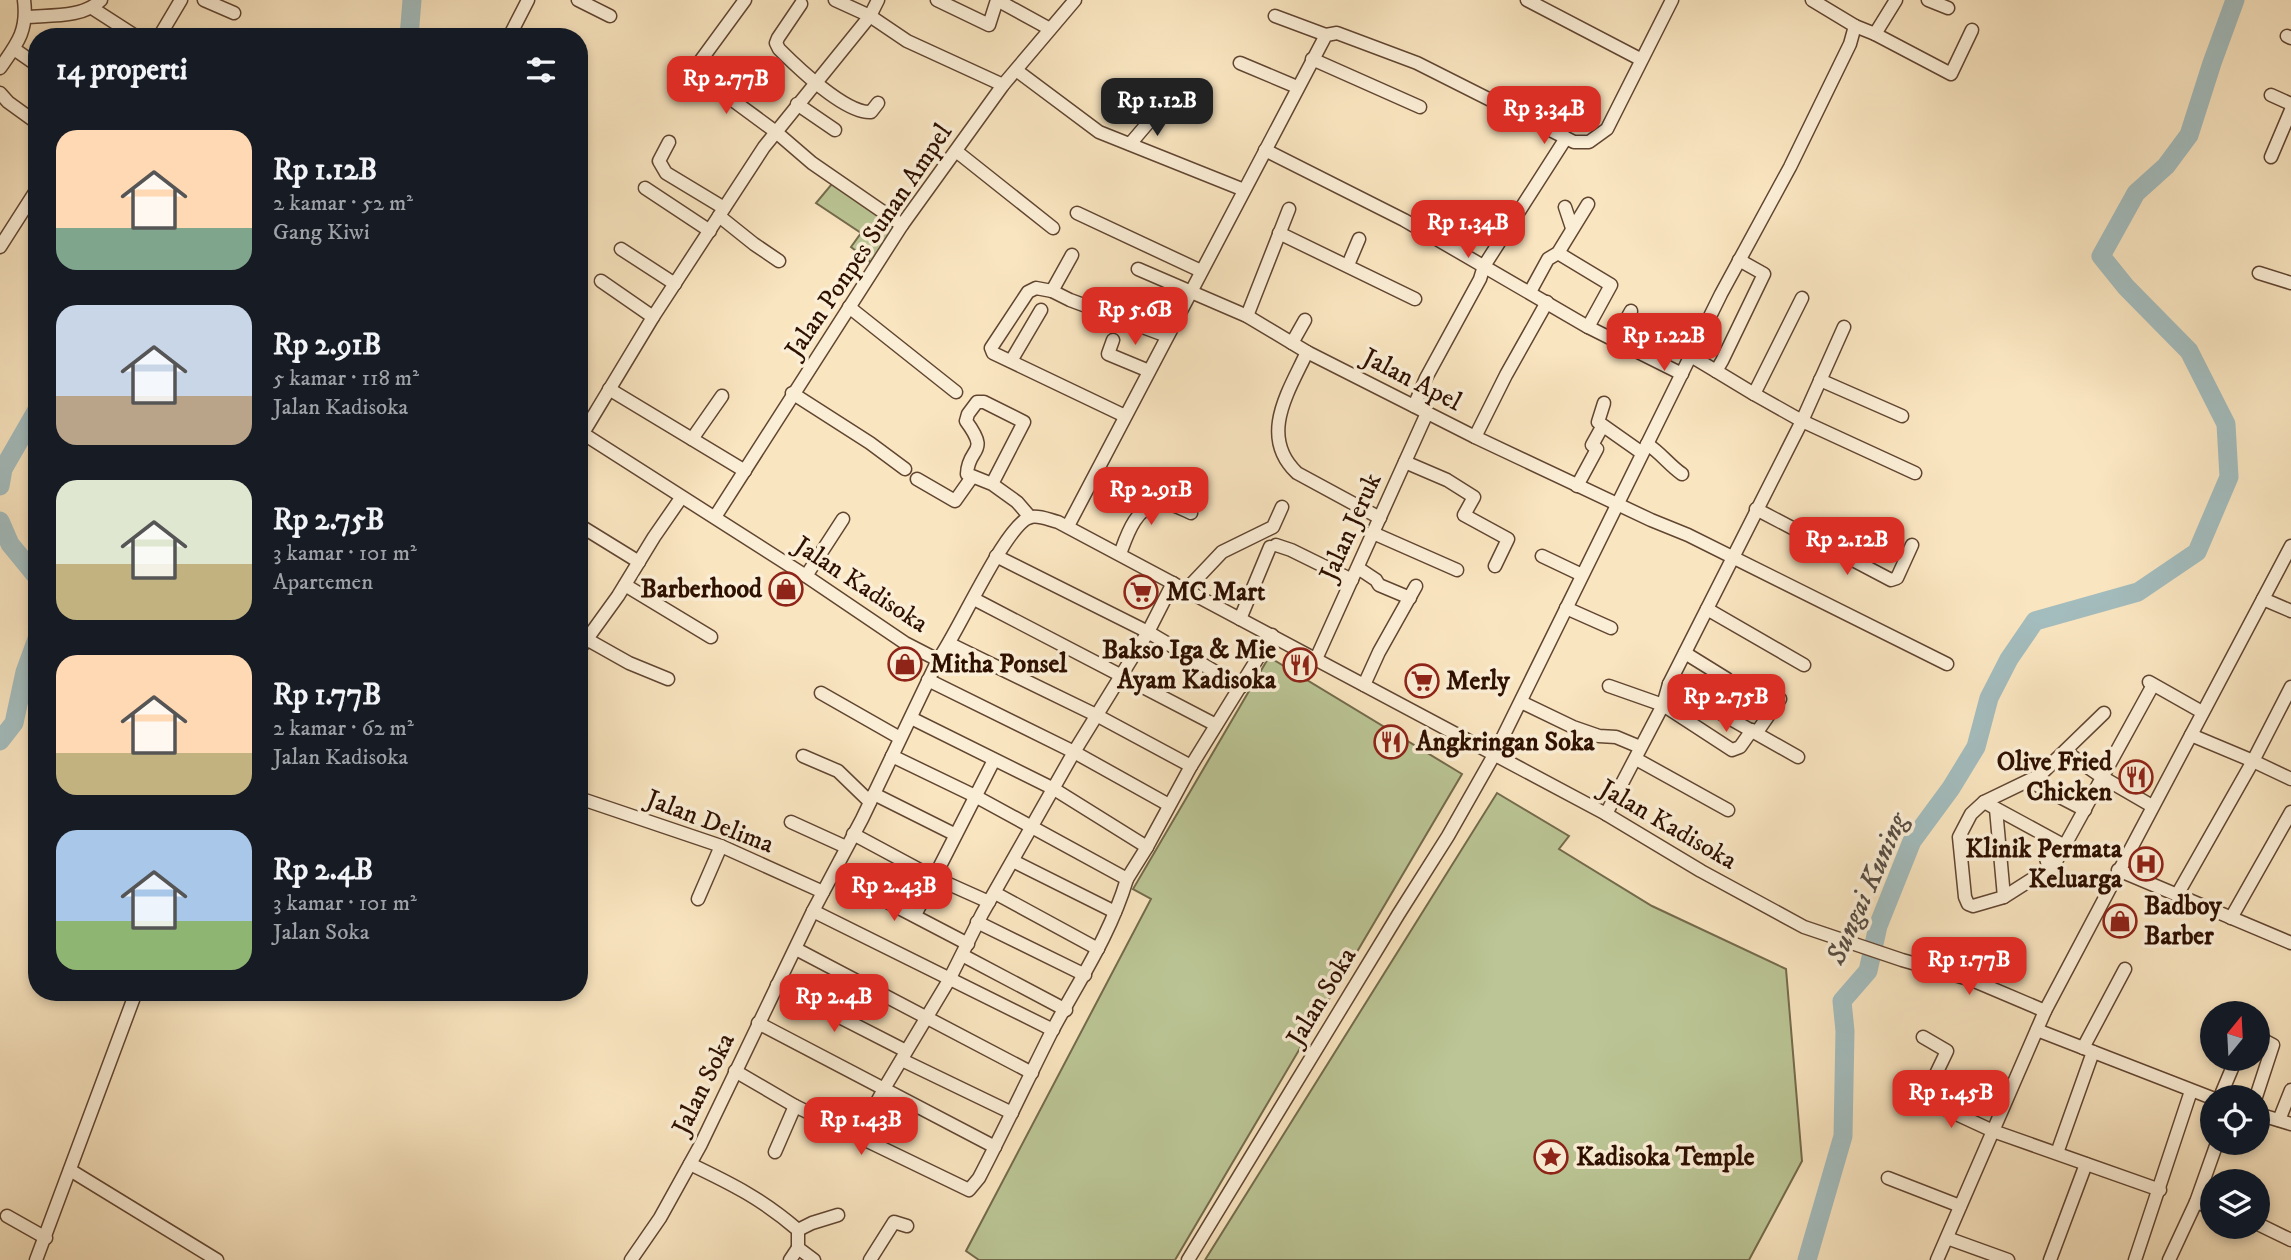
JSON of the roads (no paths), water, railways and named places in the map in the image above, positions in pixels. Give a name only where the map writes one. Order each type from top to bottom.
[{"type":"street","points":[[0,68],[22,35],[26,17],[24,0]]},
{"type":"street","points":[[164,28],[181,0]]},
{"type":"street","points":[[204,0],[234,13]]},
{"type":"street","points":[[514,28],[528,0]]},
{"type":"street","points":[[578,0],[610,16]]},
{"type":"street","points":[[745,0],[693,70],[776,132],[812,163],[902,225]]},
{"type":"street","points":[[835,0],[870,16],[907,41],[1003,85]]},
{"type":"street","points":[[588,423],[653,317],[764,147],[870,16],[878,0]]},
{"type":"street","points":[[937,0],[989,25],[997,0],[1050,29]]},
{"type":"street","name":"Jalan Ponpes Sunan Ampel","points":[[715,517],[902,225],[1003,85],[1075,0]]},
{"type":"street","points":[[1527,0],[1640,59]]},
{"type":"street","points":[[1275,16],[1326,35],[1337,33],[1417,63],[1574,142],[1589,142],[1606,129],[1672,0]]},
{"type":"street","points":[[1812,0],[1855,26],[1951,74],[1972,30]]},
{"type":"street","points":[[1875,34],[1896,0]]},
{"type":"street","points":[[1928,0],[1948,8]]},
{"type":"street","points":[[26,17],[82,12],[96,4],[125,28]]},
{"type":"street","points":[[801,4],[776,43],[779,49],[814,83],[858,110],[871,112],[878,103]]},
{"type":"street","name":"Jalan Soka","points":[[1188,1260],[1448,836],[1494,755],[1616,504],[1739,260],[1790,167],[1850,44],[1855,26]]},
{"type":"street","points":[[1068,526],[1326,35]]},
{"type":"street","points":[[14,49],[28,59]]},
{"type":"street","points":[[1312,59],[1420,107]]},
{"type":"street","points":[[1240,63],[1297,87]]},
{"type":"street","points":[[1016,70],[1099,132],[1244,190]]},
{"type":"street","points":[[0,93],[28,116]]},
{"type":"street","points":[[2271,95],[2291,104]]},
{"type":"street","points":[[797,104],[835,130]]},
{"type":"street","points":[[1130,144],[1159,110]]},
{"type":"street","points":[[2271,157],[2291,110]]},
{"type":"street","points":[[1414,406],[1426,378],[1480,279],[1484,266],[1566,138]]},
{"type":"street","points":[[669,142],[659,161],[666,173],[722,212],[754,244],[779,261]]},
{"type":"street","points":[[1265,150],[1404,220],[1588,327],[1682,374]]},
{"type":"street","points":[[956,151],[1053,228]]},
{"type":"street","points":[[645,188],[710,231]]},
{"type":"street","points":[[0,247],[28,203]]},
{"type":"street","points":[[1530,292],[1548,259],[1558,253],[1588,204]]},
{"type":"street","points":[[1565,207],[1572,228]]},
{"type":"street","points":[[1247,316],[1289,209]]},
{"type":"street","points":[[1077,213],[1201,271]]},
{"type":"street","points":[[1279,233],[1415,299]]},
{"type":"street","points":[[1348,265],[1359,239]]},
{"type":"street","points":[[621,249],[675,284]]},
{"type":"street","points":[[1558,253],[1611,285],[1588,327]]},
{"type":"street","points":[[1052,291],[1072,255]]},
{"type":"street","points":[[1716,371],[1764,274],[1739,260]]},
{"type":"street","name":"Jalan Apel","points":[[1138,269],[1247,316],[1307,352],[1475,437],[1688,535],[1947,664]]},
{"type":"street","points":[[2259,273],[2291,283]]},
{"type":"street","points":[[601,281],[653,317]]},
{"type":"street","points":[[1125,416],[993,353],[991,348],[1031,289],[1052,291],[1167,336]]},
{"type":"street","points":[[1754,394],[1802,298]]},
{"type":"street","points":[[1475,437],[1512,363],[1547,302]]},
{"type":"street","points":[[849,307],[956,392]]},
{"type":"street","points":[[1011,361],[1041,310]]},
{"type":"street","points":[[1615,340],[1631,311]]},
{"type":"street","points":[[1292,343],[1305,320]]},
{"type":"street","points":[[1606,814],[1663,705],[1669,684],[1802,421],[1844,327]]},
{"type":"street","points":[[1113,340],[1108,354],[1149,371]]},
{"type":"street","points":[[1307,352],[1280,410],[1277,428],[1286,463],[1297,473],[1380,517]]},
{"type":"street","points":[[1691,356],[1802,421],[1915,473]]},
{"type":"street","points":[[1820,380],[1902,416]]},
{"type":"street","points":[[608,389],[745,471]]},
{"type":"street","points":[[792,393],[905,469]]},
{"type":"street","points":[[692,439],[722,396]]},
{"type":"street","points":[[992,484],[1024,422],[977,401],[966,421],[979,441],[967,475],[992,484],[1017,502],[1030,517]]},
{"type":"street","points":[[1604,403],[1598,422],[1602,427],[1661,453],[1669,465],[1682,474]]},
{"type":"street","name":"Jalan Jeruk","points":[[1316,659],[1427,413]]},
{"type":"street","points":[[1577,486],[1597,449],[1592,444],[1602,427]]},
{"type":"street","name":"Jalan Kadisoka","points":[[588,442],[715,517],[905,643],[938,660],[950,644],[996,556],[1021,522],[1030,517],[1041,517],[1068,526],[1606,814],[1804,928],[1972,980],[2045,1011]]},
{"type":"street","points":[[1405,462],[1447,480],[1474,497],[1464,515],[1508,539],[1495,566]]},
{"type":"street","points":[[917,479],[955,501],[972,477]]},
{"type":"street","points":[[588,633],[625,585],[681,498]]},
{"type":"street","points":[[1120,554],[1130,527],[1140,514],[1159,503],[1191,513]]},
{"type":"street","points":[[1186,590],[1222,552],[1273,527],[1282,507]]},
{"type":"street","points":[[1756,509],[1891,580],[1897,578],[1912,545]]},
{"type":"street","points":[[806,576],[843,519]]},
{"type":"street","points":[[588,531],[639,562]]},
{"type":"street","points":[[1373,533],[1457,570]]},
{"type":"street","points":[[1240,619],[1273,546],[1291,550],[1352,580]]},
{"type":"street","points":[[1937,1260],[2045,1011],[2291,546]]},
{"type":"street","points":[[996,556],[1148,632],[1241,687]]},
{"type":"street","points":[[1542,556],[1582,575]]},
{"type":"street","points":[[1358,568],[1379,585],[1410,598]]},
{"type":"street","points":[[858,1137],[949,979],[977,922],[1074,752],[1148,632],[1173,583]]},
{"type":"street","points":[[625,585],[711,637]]},
{"type":"street","points":[[1364,685],[1416,586]]},
{"type":"street","points":[[974,599],[1216,725]]},
{"type":"street","points":[[2263,599],[2291,611]]},
{"type":"street","points":[[1566,608],[1611,628]]},
{"type":"street","points":[[1707,609],[1804,665]]},
{"type":"street","points":[[736,1071],[795,1106],[969,1190],[979,1178],[1053,1030],[1085,975],[1115,912],[1127,879],[1191,766],[1272,635]]},
{"type":"street","points":[[588,644],[668,679]]},
{"type":"street","points":[[950,644],[1098,716],[1191,766]]},
{"type":"street","points":[[1685,653],[1727,679]]},
{"type":"street","name":"Jalan Soka","points":[[631,1260],[660,1218],[690,1164],[938,660]]},
{"type":"street","points":[[928,680],[1074,752],[1169,805]]},
{"type":"street","points":[[1669,684],[1798,757]]},
{"type":"street","points":[[2104,713],[2040,775],[1990,806],[1970,814],[1959,834],[1968,904],[1973,906],[2004,897],[2050,870],[2085,810],[2151,684],[2202,712]]},
{"type":"street","points":[[1609,686],[1663,705],[1732,750],[1740,747],[1780,699]]},
{"type":"street","points":[[2177,895],[2253,761],[2291,687]]},
{"type":"street","points":[[821,693],[900,738]]},
{"type":"street","points":[[1521,702],[1573,727],[1599,736],[1616,737],[1728,810]]},
{"type":"street","points":[[911,718],[1054,789],[1147,847]]},
{"type":"street","points":[[2191,735],[2291,779]]},
{"type":"street","points":[[2066,752],[2152,806]]},
{"type":"street","points":[[803,756],[838,771],[872,798],[954,834]]},
{"type":"street","points":[[892,756],[975,796],[1127,879]]},
{"type":"street","points":[[915,915],[994,760]]},
{"type":"street","points":[[2029,781],[2085,810]]},
{"type":"street","name":"Jalan Delima","points":[[588,801],[720,846],[823,892]]},
{"type":"street","points":[[1990,806],[2065,846]]},
{"type":"street","points":[[1990,806],[2004,897]]},
{"type":"street","points":[[2231,918],[2291,812]]},
{"type":"street","points":[[791,822],[846,847]]},
{"type":"street","points":[[853,834],[933,877],[992,897],[1098,949]]},
{"type":"street","points":[[2050,870],[2044,854],[2045,848],[2053,840]]},
{"type":"street","points":[[698,899],[720,846]]},
{"type":"street","points":[[1013,861],[1115,912]]},
{"type":"street","points":[[2118,870],[2231,918],[2289,938]]},
{"type":"street","points":[[834,874],[915,915],[965,949],[1066,1010]]},
{"type":"street","points":[[813,911],[1053,1030]]},
{"type":"street","points":[[977,922],[1085,975]]},
{"type":"street","points":[[796,949],[1032,1073]]},
{"type":"street","points":[[2057,1153],[2088,1050],[2124,969]]},
{"type":"street","points":[[777,985],[1012,1114]]},
{"type":"street","points":[[36,1260],[133,1001]]},
{"type":"street","points":[[758,1023],[885,1087],[995,1147]]},
{"type":"street","points":[[2037,1030],[2200,1094]]},
{"type":"street","points":[[1923,1037],[1947,1051],[1924,1099],[1993,1131],[2160,1190]]},
{"type":"street","points":[[2285,1122],[2291,1090]]},
{"type":"street","points":[[2135,1260],[2160,1190],[2190,1091]]},
{"type":"street","points":[[775,1152],[795,1106]]},
{"type":"street","points":[[2169,1260],[2196,1202],[2213,1155]]},
{"type":"street","points":[[690,1164],[748,1192],[797,1230],[798,1248],[790,1260]]},
{"type":"street","points":[[2050,1260],[2086,1164]]},
{"type":"street","points":[[70,1170],[217,1260]]},
{"type":"street","points":[[1888,1178],[1960,1206]]},
{"type":"street","points":[[2196,1202],[2200,1204]]},
{"type":"street","points":[[797,1230],[838,1215]]},
{"type":"street","points":[[7,1216],[46,1238]]},
{"type":"street","points":[[870,1260],[894,1222],[907,1226]]},
{"type":"street","points":[[2270,1230],[2291,1240]]},
{"type":"street","points":[[1947,1238],[2006,1260]]},
{"type":"street","points":[[798,1248],[814,1260]]},
{"type":"waterway","points":[[410,28],[412,0]]},
{"type":"waterway","name":"Sungai Kuning","points":[[1807,1260],[1843,1136],[1845,1031],[1842,1001],[1868,971],[1878,926],[1912,841],[1951,788],[1976,747],[1989,698],[2009,659],[2035,621],[2138,592],[2197,552],[2229,477],[2226,424],[2189,351],[2126,287],[2101,256],[2136,193],[2166,166],[2189,135],[2235,0]]},
{"type":"waterway","points":[[0,486],[3,469],[28,426]]},
{"type":"waterway","points":[[0,521],[10,544],[28,566]]},
{"type":"waterway","points":[[0,741],[14,723],[28,664]]},
{"type":"place","name":"Barberhood","points":[[786,589]]},
{"type":"place","name":"MC Mart","points":[[1141,592]]},
{"type":"place","name":"Mitha Ponsel","points":[[905,664]]},
{"type":"place","name":"Bakso Iga & Mie Ayam Kadisoka","points":[[1300,665]]},
{"type":"place","name":"Merly","points":[[1422,681]]},
{"type":"place","name":"Angkringan Soka","points":[[1391,742]]},
{"type":"place","name":"Olive Fried Chicken","points":[[2136,777]]},
{"type":"place","name":"Klinik Permata Keluarga","points":[[2146,864]]},
{"type":"place","name":"Badboy Barber","points":[[2120,921]]},
{"type":"place","name":"Kadisoka Temple","points":[[1551,1157]]}]
